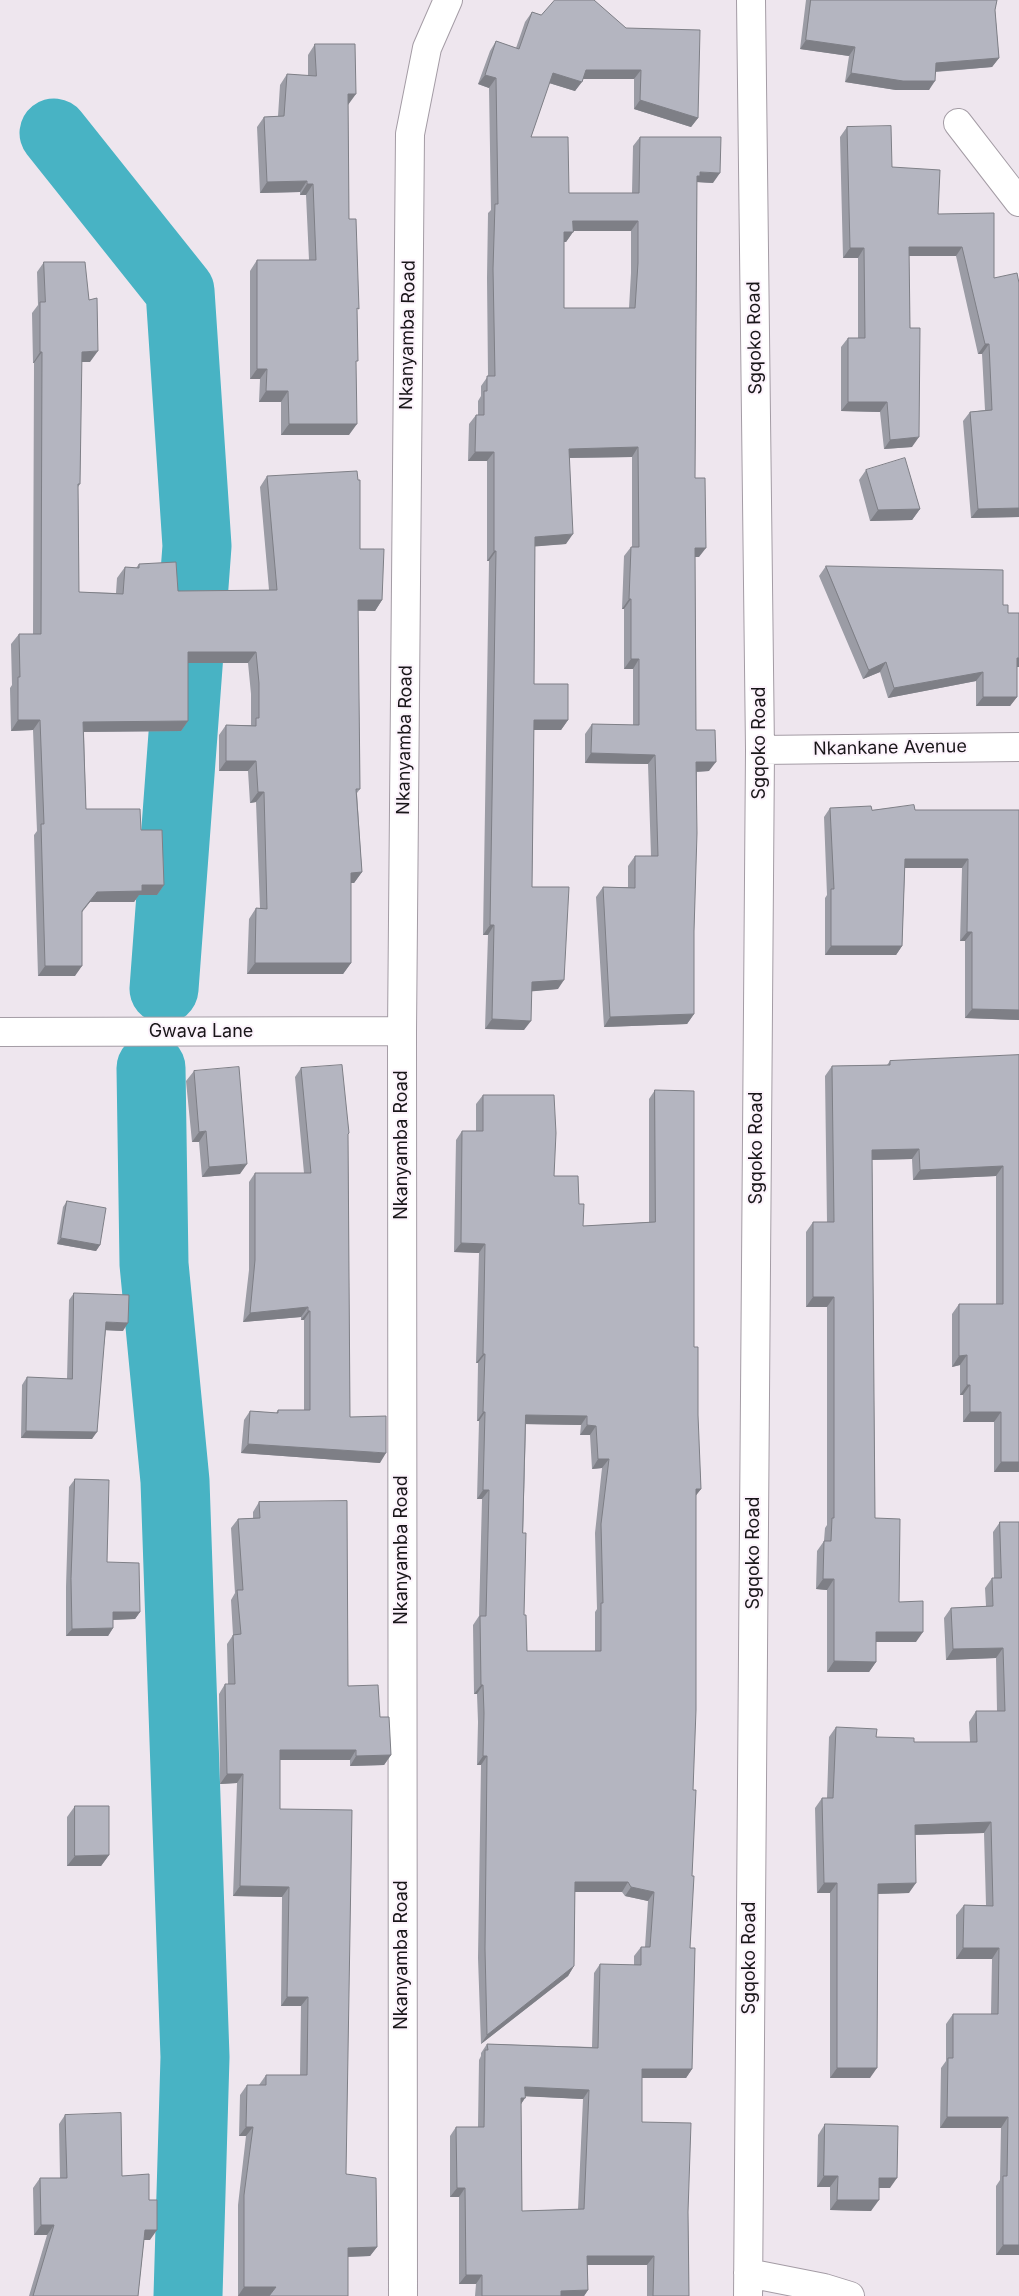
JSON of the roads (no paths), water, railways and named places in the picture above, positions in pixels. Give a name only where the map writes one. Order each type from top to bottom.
[{"type":"street","name":"Nkanyamba Road","points":[[403,2296],[402,1031],[410,134],[427,48],[448,0]]},
{"type":"street","name":"Sgqoko Road","points":[[748,2284],[760,750],[751,0]]},
{"type":"street","points":[[958,123],[1019,202]]},
{"type":"street","name":"Nkankane Avenue","points":[[760,750],[1019,747]]},
{"type":"street","name":"Gwava Lane","points":[[0,1032],[402,1031]]},
{"type":"street","points":[[748,2284],[824,2288],[850,2296]]},
{"type":"waterway","points":[[54,133],[180,291],[197,546],[164,989]]},
{"type":"waterway","points":[[151,1068],[154,1264],[175,1481],[195,2057],[188,2296]]}]
